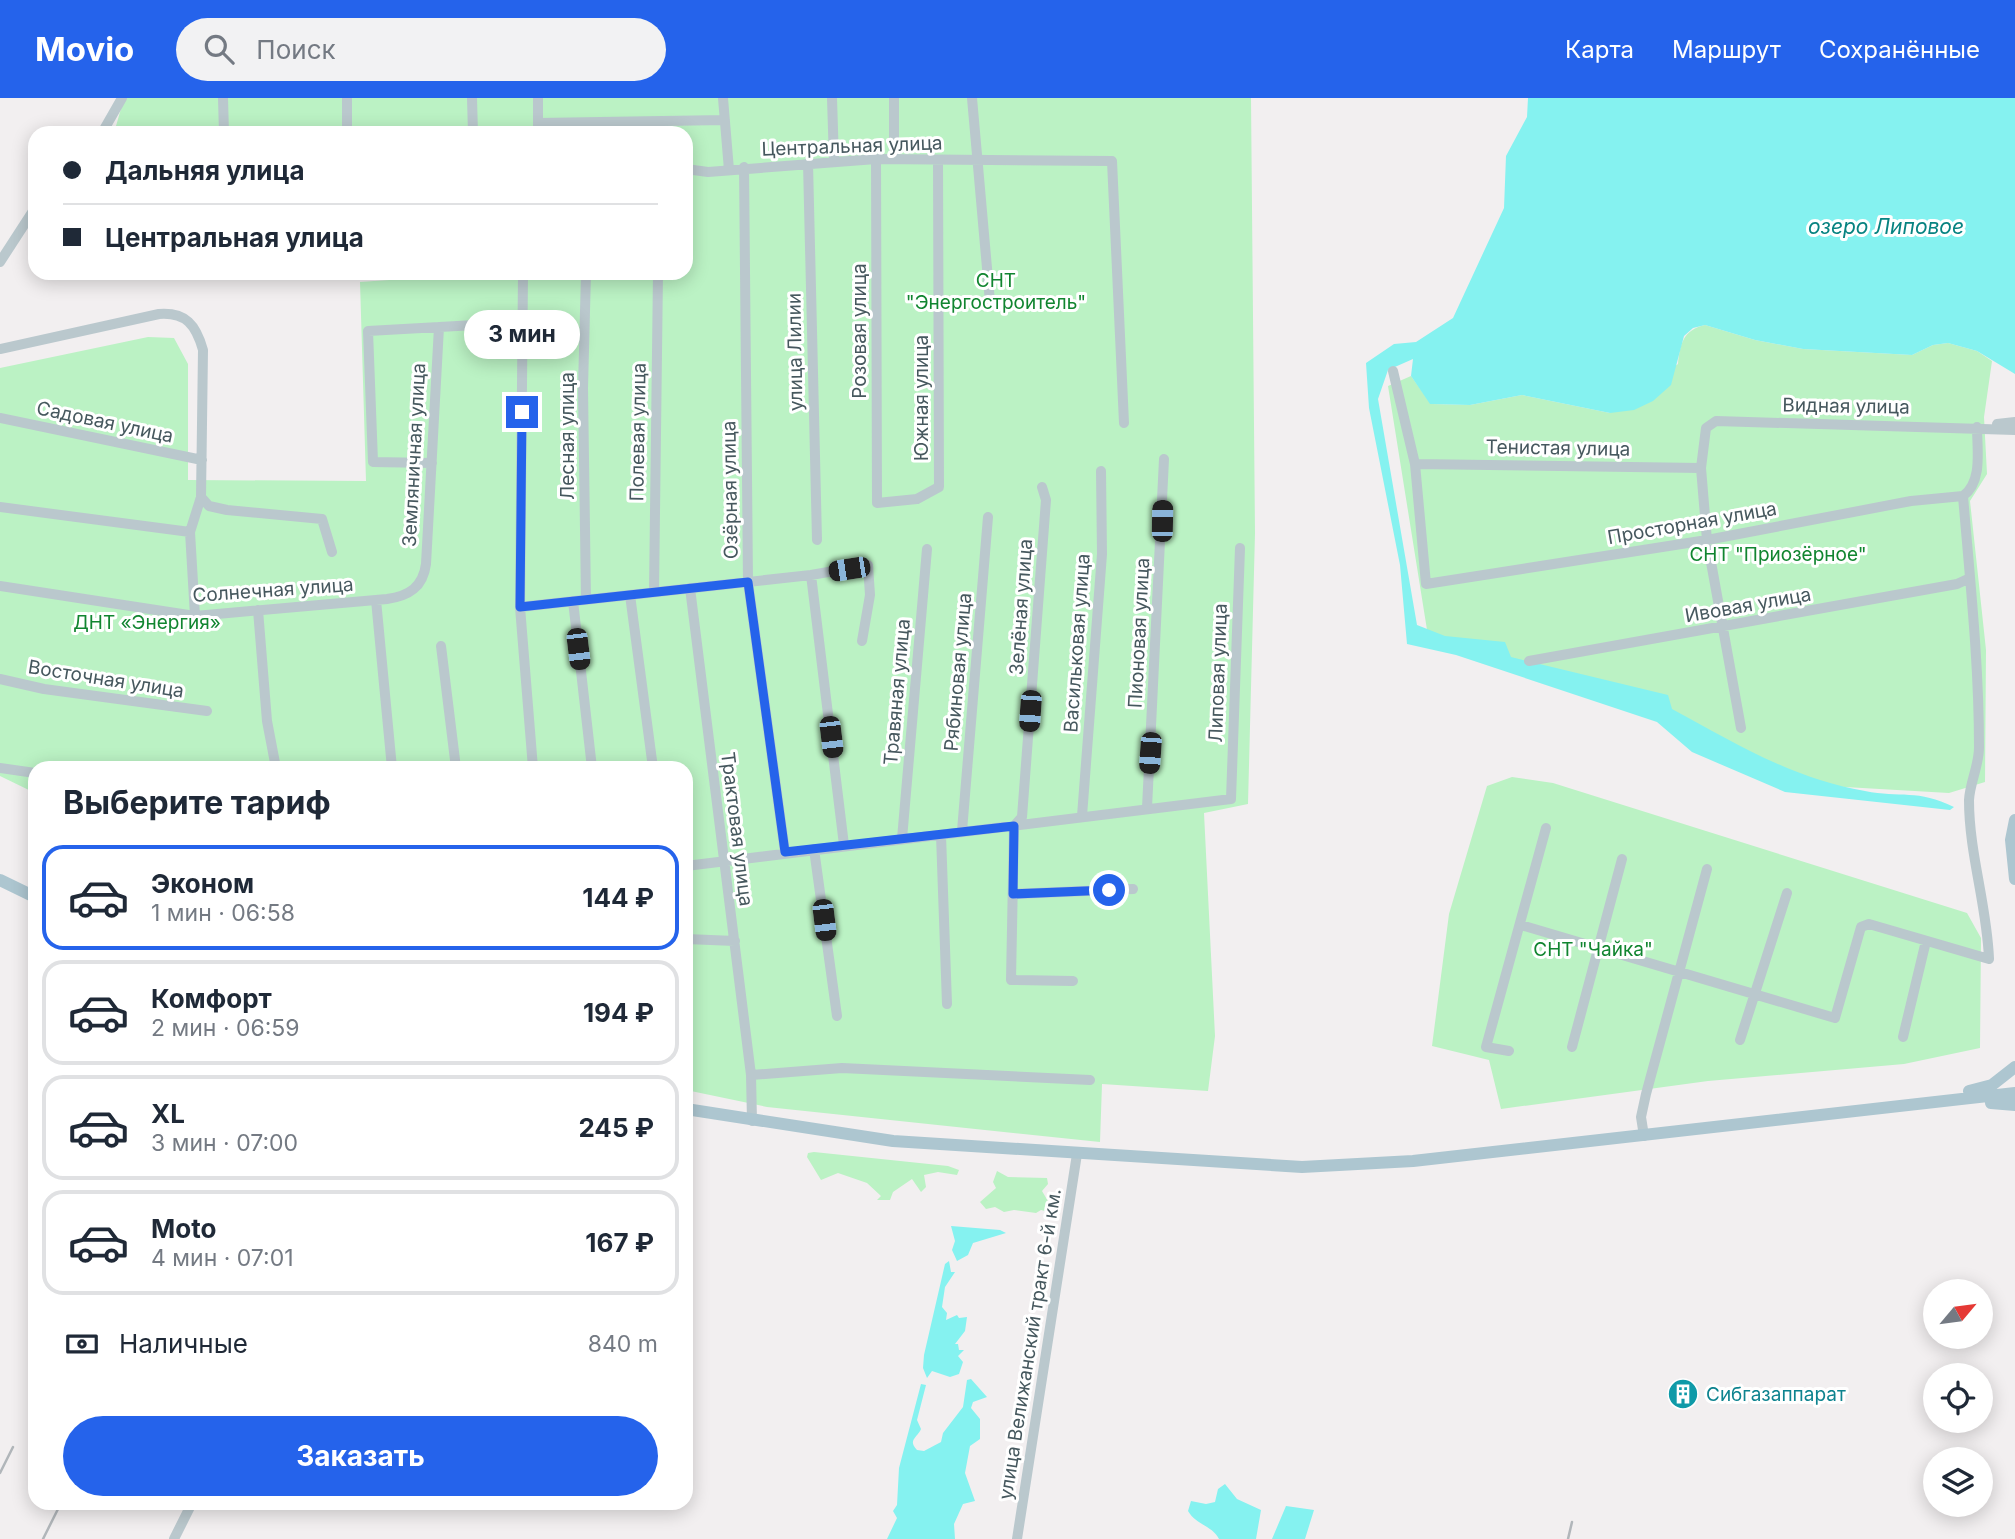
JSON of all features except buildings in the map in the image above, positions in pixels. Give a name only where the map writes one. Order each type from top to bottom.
[{"type":"main road","points":[[2015,820],[2011,840],[2015,879]]},
{"type":"main road","points":[[0,880],[28,894]]},
{"type":"main road","points":[[1726,1126],[1775,1113],[1980,1089],[2000,1081],[2015,1067]]},
{"type":"main road","points":[[693,1110],[893,1141],[1302,1167],[1413,1161],[2015,1093]]},
{"type":"main road","points":[[1726,1126],[1781,1127],[1997,1103],[2015,1105]]},
{"type":"street","points":[[106,126],[122,98]]},
{"type":"street","points":[[223,98],[224,126]]},
{"type":"street","points":[[347,98],[348,126]]},
{"type":"street","points":[[472,98],[473,126]]},
{"type":"street","points":[[538,98],[538,126]]},
{"type":"street","points":[[723,98],[729,170]]},
{"type":"street","points":[[832,98],[834,161]]},
{"type":"street","points":[[894,98],[894,159]]},
{"type":"street","points":[[972,98],[990,302]]},
{"type":"street","points":[[585,126],[725,120]]},
{"type":"street","name":"Центральная улица","points":[[693,170],[708,172],[744,167],[876,159],[1112,161],[1124,423]]},
{"type":"street","name":"Розовая улица","points":[[876,159],[877,503]]},
{"type":"street","name":"Южная улица","points":[[877,503],[916,499],[939,487],[939,161]]},
{"type":"street","name":"улица Лилии","points":[[808,163],[817,540]]},
{"type":"street","name":"Озёрная улица","points":[[744,167],[748,582],[785,852]]},
{"type":"street","points":[[0,262],[28,219]]},
{"type":"street","points":[[523,280],[520,607],[532,761]]},
{"type":"street","name":"Лесная улица","points":[[586,280],[583,388],[586,600]]},
{"type":"street","name":"Полевая улица","points":[[654,592],[658,280]]},
{"type":"street","points":[[0,349],[159,314],[174,313],[186,318],[198,332],[204,350],[201,497],[190,532],[195,616]]},
{"type":"street","points":[[432,463],[373,462],[368,331],[475,325]]},
{"type":"street","name":"Земляничная улица","points":[[419,584],[426,564],[439,327]]},
{"type":"street","points":[[1393,371],[1415,464]]},
{"type":"street","name":"Садовая улица","points":[[0,418],[202,460]]},
{"type":"street","name":"Видная улица","points":[[1701,468],[1704,432],[1708,425],[1716,421],[1980,427]]},
{"type":"street","points":[[1980,427],[2015,422]]},
{"type":"street","points":[[1980,427],[2015,430]]},
{"type":"street","points":[[1521,925],[1678,974],[1755,992],[1835,1018],[1861,927],[1869,924],[1989,959],[1986,926],[1974,872],[1969,798],[1979,749],[1963,496],[1969,491],[1976,477],[1980,427]]},
{"type":"street","name":"Пионовая улица","points":[[1147,808],[1164,459]]},
{"type":"street","name":"Тенистая улица","points":[[1415,464],[1701,468]]},
{"type":"street","name":"Просторная улица","points":[[1415,464],[1426,584],[1707,540],[1911,501],[1963,496]]},
{"type":"street","points":[[1701,468],[1707,540],[1741,728]]},
{"type":"street","name":"Васильковая улица","points":[[1082,816],[1102,554],[1101,471]]},
{"type":"street","name":"Зелёная улица","points":[[1042,486],[1046,500],[1022,817],[1014,826],[1011,980],[1073,981]]},
{"type":"street","points":[[201,497],[209,506],[227,510],[321,519],[332,552]]},
{"type":"street","points":[[0,507],[190,532]]},
{"type":"street","name":"Рябиновая улица","points":[[962,831],[988,517]]},
{"type":"street","name":"Липовая улица","points":[[1147,808],[1231,799],[1240,548]]},
{"type":"street","name":"Травяная улица","points":[[902,839],[927,549]]},
{"type":"street","points":[[520,607],[811,575],[868,565],[870,594],[862,642]]},
{"type":"street","points":[[811,575],[844,845]]},
{"type":"street","name":"Ивовая улица","points":[[1529,661],[1957,584],[1970,578]]},
{"type":"street","name":"Солнечная улица","points":[[0,586],[195,616],[401,597],[419,584]]},
{"type":"street","name":"Трактовая улица","points":[[690,588],[751,1075],[752,1121]]},
{"type":"street","points":[[630,595],[652,761]]},
{"type":"street","points":[[376,600],[391,761]]},
{"type":"street","points":[[573,601],[591,761]]},
{"type":"street","points":[[258,610],[267,721],[275,761]]},
{"type":"street","points":[[441,646],[455,761]]},
{"type":"street","name":"Восточная улица","points":[[0,679],[44,689],[207,711]]},
{"type":"street","points":[[0,768],[28,773]]},
{"type":"street","points":[[693,865],[1147,808]]},
{"type":"street","points":[[1509,1051],[1486,1047],[1546,828]]},
{"type":"street","points":[[941,835],[947,1004]]},
{"type":"street","points":[[814,849],[837,1016]]},
{"type":"street","points":[[1572,1046],[1622,859]]},
{"type":"street","points":[[1644,1136],[1641,1117],[1707,869]]},
{"type":"street","points":[[1013,894],[1133,890]]},
{"type":"street","points":[[1740,1040],[1787,893]]},
{"type":"street","points":[[693,939],[735,941]]},
{"type":"street","points":[[1903,1037],[1926,941]]},
{"type":"street","points":[[751,1075],[842,1068],[1090,1080]]},
{"type":"street","name":"улица Велижанский тракт 6-й км.","points":[[1017,1539],[1077,1154]]},
{"type":"street","points":[[174,1539],[188,1510]]},
{"type":"green space","points":[[124,98],[1251,98],[1255,533],[1248,804],[1204,813],[1215,1036],[1208,1091],[1102,1084],[1100,1142],[767,1107],[693,1091],[693,761],[28,761],[28,790],[0,776],[0,368],[148,337],[174,338],[188,364],[188,480],[366,481],[360,282],[693,280],[693,126],[116,126]]},
{"type":"green space","name":"СНТ \"Приозёрное\"","points":[[1705,325],[1755,340],[1803,349],[1912,355],[1933,345],[1948,343],[1977,351],[1992,361],[1984,417],[1987,474],[1970,501],[1986,650],[1985,782],[1949,793],[1793,784],[1644,706],[1428,636],[1388,386],[1411,376],[1431,404],[1470,405],[1522,395],[1610,413],[1678,364],[1680,350],[1687,334]]},
{"type":"green space","name":"СНТ \"Чайка\"","points":[[1512,777],[1553,783],[1967,913],[1981,938],[1980,1048],[1904,1064],[1708,1081],[1501,1109],[1489,1060],[1432,1046],[1449,914],[1487,786]]},
{"type":"green space","points":[[808,1153],[948,1166],[959,1170],[957,1175],[938,1172],[924,1175],[926,1187],[921,1192],[912,1179],[893,1192],[890,1200],[877,1200],[881,1196],[867,1183],[838,1173],[821,1180],[807,1157]]},
{"type":"green space","points":[[997,1171],[1008,1177],[1047,1178],[1048,1184],[1042,1191],[1052,1208],[1049,1212],[1041,1210],[1036,1213],[1014,1210],[1004,1212],[995,1207],[986,1209],[980,1202],[996,1188],[993,1182]]},
{"type":"water","name":"озеро Липовое","points":[[1528,98],[2015,98],[2015,374],[1977,351],[1948,343],[1933,345],[1912,355],[1803,349],[1755,340],[1705,325],[1693,328],[1684,336],[1671,385],[1653,401],[1634,410],[1610,413],[1522,395],[1470,405],[1430,404],[1411,376],[1413,359],[1388,370],[1378,399],[1417,625],[1445,636],[1505,642],[1511,657],[1668,695],[1672,709],[1789,769],[1865,791],[1930,798],[1954,807],[1950,810],[1785,792],[1692,752],[1657,722],[1456,655],[1407,644],[1400,565],[1369,408],[1366,363],[1394,344],[1416,342],[1453,318],[1504,208],[1506,156],[1527,117]]},
{"type":"water","points":[[951,1226],[1000,1230],[1006,1233],[973,1243],[968,1255],[957,1261],[952,1250],[955,1241]]},
{"type":"water","points":[[949,1261],[951,1272],[955,1272],[945,1287],[942,1307],[947,1313],[946,1320],[957,1315],[959,1318],[967,1317],[965,1331],[955,1344],[958,1344],[959,1350],[964,1350],[958,1356],[963,1362],[959,1374],[950,1377],[932,1371],[927,1378],[923,1368],[924,1355],[945,1264]]},
{"type":"water","points":[[971,1379],[987,1397],[973,1402],[971,1408],[980,1419],[980,1439],[970,1446],[965,1473],[975,1501],[963,1504],[954,1524],[955,1539],[887,1539],[897,1518],[893,1511],[897,1505],[899,1468],[921,1384],[926,1385],[917,1420],[921,1429],[913,1444],[917,1450],[924,1451],[941,1442],[943,1433],[963,1407],[967,1380]]},
{"type":"water","points":[[1225,1484],[1237,1499],[1261,1510],[1256,1539],[1219,1539],[1188,1511],[1191,1501],[1206,1504],[1215,1502],[1218,1489]]},
{"type":"water","points":[[1286,1506],[1314,1510],[1305,1539],[1272,1539]]},
{"type":"railway","points":[[0,1473],[13,1447]]},
{"type":"railway","points":[[43,1539],[58,1510]]},
{"type":"railway","points":[[1568,1539],[1572,1522]]},
{"type":"place","name":"Сибгазаппарат","points":[[1683,1394]]},
{"type":"route","points":[[522,412],[520,607],[748,582],[785,852],[1014,826],[1013,894],[1109,890]]},
{"type":"park label","name":"СНТ \"Энергостроитель\"","points":[[996,291]]},
{"type":"park label","name":"ДНТ «Энергия»","points":[[147,622]]}]
